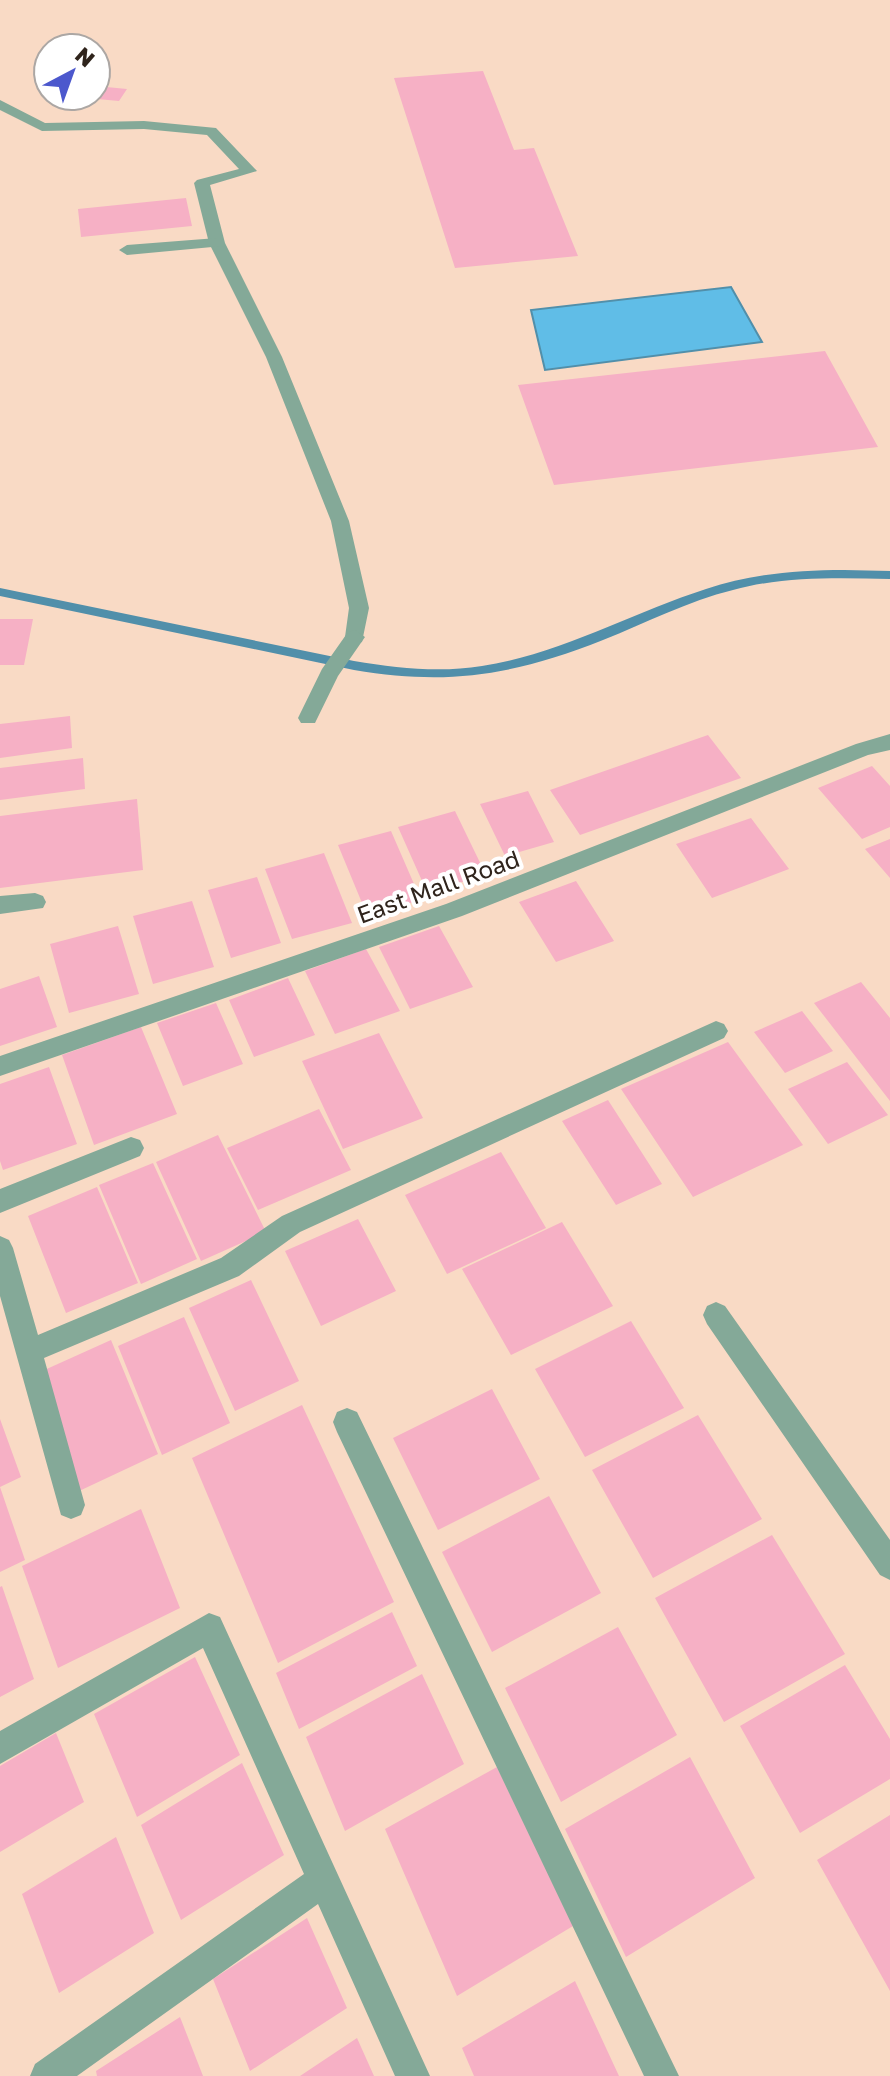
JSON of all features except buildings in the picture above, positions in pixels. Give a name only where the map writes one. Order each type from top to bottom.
[{"type":"street","points":[[0,104],[42,127],[144,125],[211,131],[249,171],[202,183],[217,243],[274,357],[340,521],[359,608],[355,637],[329,674],[308,718]]},
{"type":"street","points":[[127,250],[217,243]]},
{"type":"street","name":"East Mall Road","points":[[0,1066],[454,910],[863,749],[890,742]]},
{"type":"street","points":[[0,905],[35,902]]},
{"type":"street","points":[[28,1352],[230,1267],[291,1224],[716,1031]]},
{"type":"street","points":[[0,1201],[131,1148]]},
{"type":"street","points":[[0,1248],[71,1505]]},
{"type":"street","points":[[716,1315],[890,1565]]},
{"type":"street","points":[[347,1422],[662,2076]]},
{"type":"street","points":[[0,1748],[209,1628],[413,2076]]},
{"type":"street","points":[[47,2076],[324,1880]]},
{"type":"water","points":[[731,287],[762,342],[545,370],[531,310]]},
{"type":"waterway","points":[[0,592],[354,665],[405,673],[456,674],[512,665],[570,648],[732,585],[799,575],[890,575]]}]
